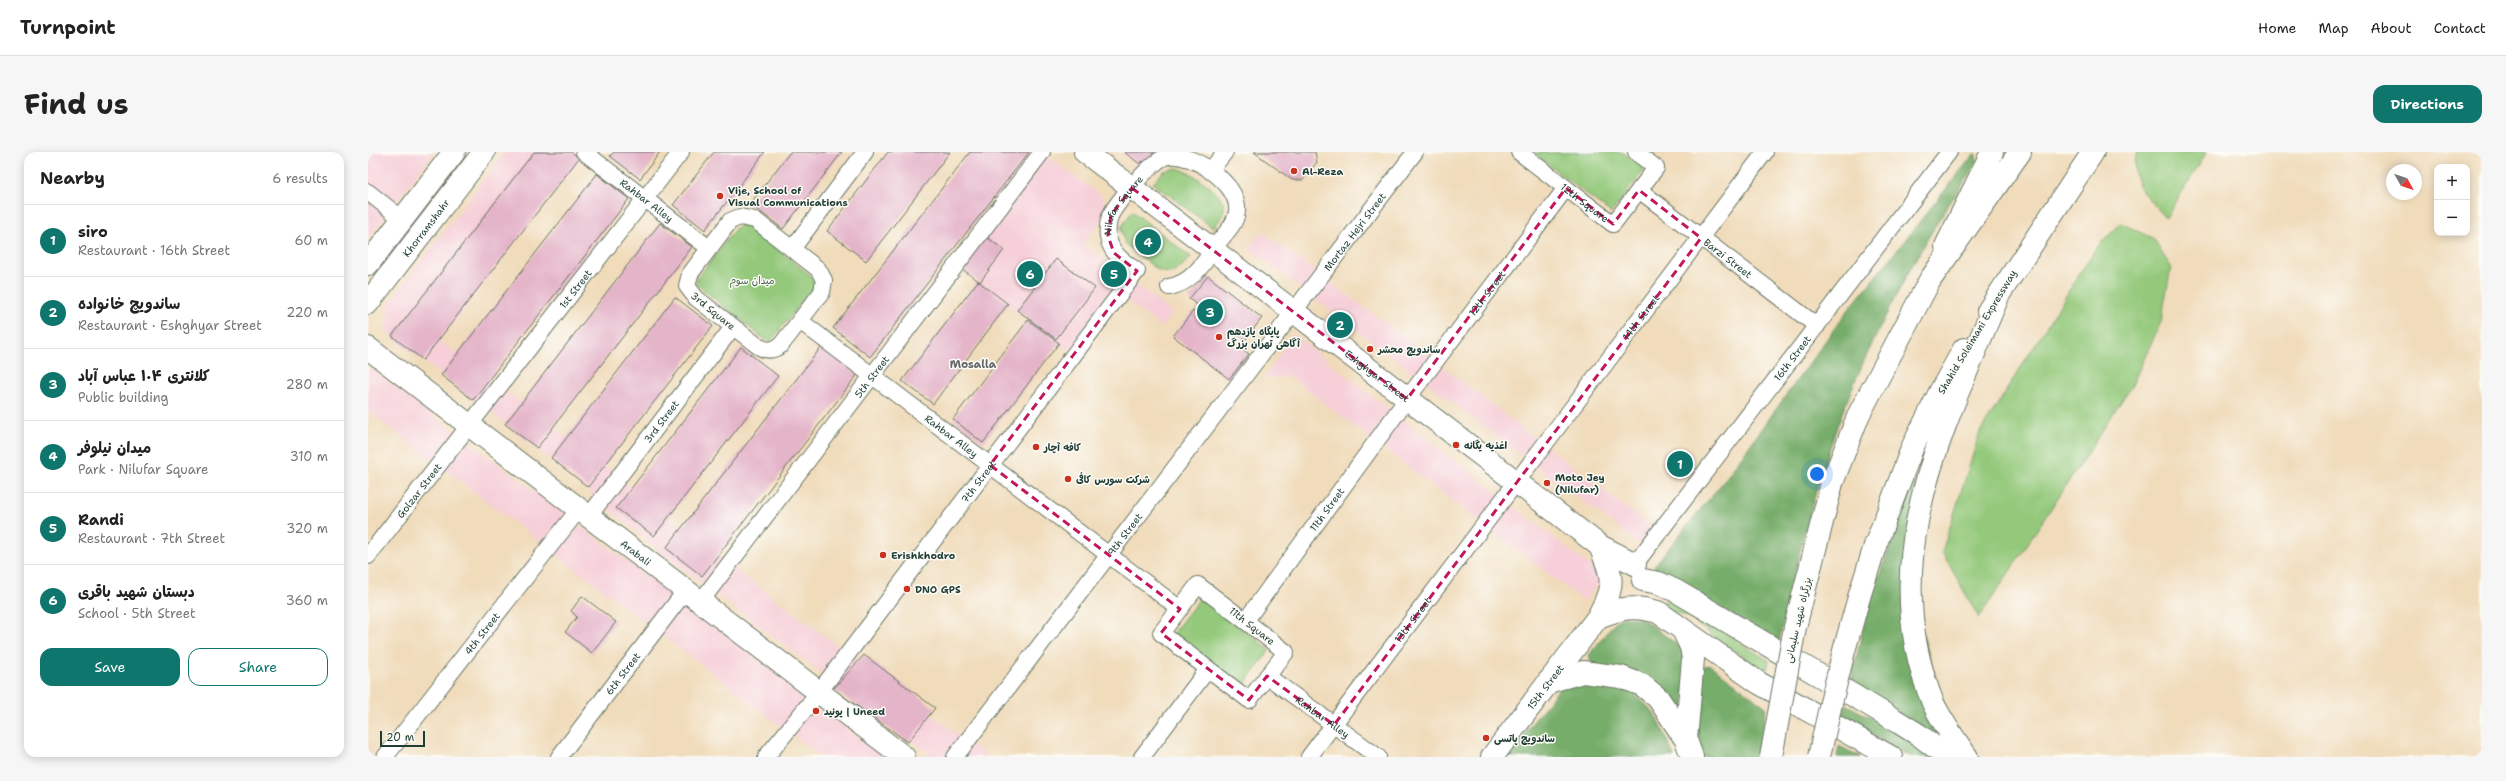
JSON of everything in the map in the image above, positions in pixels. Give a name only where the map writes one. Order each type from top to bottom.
[{"type":"main road","points":[[368,264],[454,152]]},
{"type":"main road","name":"Khorramshahr","points":[[368,303],[484,152]]},
{"type":"main road","name":"Eshghyar Street","points":[[1085,152],[1600,546],[1639,572],[1676,591],[1907,727],[1948,757]]},
{"type":"main road","points":[[1930,280],[1992,152]]},
{"type":"main road","points":[[1930,280],[2020,152]]},
{"type":"main road","name":"Shahid Soleimani Expressway","points":[[1819,757],[1838,668],[1855,607],[1875,546],[1913,446],[1941,390],[1997,299],[2094,152]]},
{"type":"main road","name":"بزرگراه شهید سلیمانی","points":[[1771,757],[1795,627],[1832,484],[1859,414],[1930,280]]},
{"type":"main road","points":[[1967,757],[1933,703],[1919,656],[1912,603],[1912,550],[1919,507],[1932,463],[1997,299]]},
{"type":"main road","name":"Arabali","points":[[368,348],[904,757]]},
{"type":"main road","name":"15th Street","points":[[1492,757],[1598,616],[1610,594],[1612,578],[1600,546]]},
{"type":"main road","points":[[1639,572],[1658,612]]},
{"type":"main road","points":[[1598,616],[1628,607],[1640,607],[1658,612],[1684,632],[1760,683],[1891,757]]},
{"type":"main road","points":[[1684,632],[1691,647],[1693,660],[1689,748]]},
{"type":"main road","points":[[1548,682],[1583,672],[1621,677],[1642,685],[1658,698],[1689,748]]},
{"type":"street","name":"Rahbar Alley","points":[[584,152],[709,248]]},
{"type":"street","name":"1st Street","points":[[470,425],[681,152]]},
{"type":"street","points":[[792,249],[864,152]]},
{"type":"street","name":"5th Street","points":[[693,596],[872,377],[1042,152]]},
{"type":"street","points":[[1210,171],[1224,152]]},
{"type":"street","name":"Mortaz Hejri Street","points":[[1294,312],[1415,152]]},
{"type":"street","name":"12th Square","points":[[1519,152],[1613,224],[1656,168],[1636,152]]},
{"type":"street","name":"14th Street","points":[[1518,483],[1765,152]]},
{"type":"street","name":"16th Street","points":[[1639,572],[1817,326],[1949,152]]},
{"type":"street","name":"Nilufar Square","points":[[1137,271],[1114,252],[1108,236],[1111,215],[1151,165],[1166,156],[1186,156],[1210,171],[1232,190],[1237,204],[1237,211],[1232,225],[1190,279],[1169,287]]},
{"type":"street","name":"12th Street","points":[[1407,398],[1566,188]]},
{"type":"street","name":"Barzi Street","points":[[1639,190],[1817,326]]},
{"type":"street","points":[[368,192],[402,219]]},
{"type":"street","name":"3rd Square","points":[[744,216],[755,220],[792,249],[821,272],[824,280],[822,292],[780,345],[770,350],[762,348],[696,298],[687,286],[690,274],[730,221],[744,216]]},
{"type":"street","name":"7th Street","points":[[766,757],[819,692],[1137,271]]},
{"type":"street","name":"9th Street","points":[[955,757],[1294,312]]},
{"type":"street","name":"Rahbar Alley","points":[[800,321],[1180,609]]},
{"type":"street","name":"3rd Street","points":[[584,512],[733,326]]},
{"type":"street","name":"11th Street","points":[[1246,620],[1407,398]]},
{"type":"street","name":"Golzar Street","points":[[368,556],[470,425]]},
{"type":"street","name":"13th Street","points":[[1310,757],[1518,483]]},
{"type":"street","name":"4th Street","points":[[385,757],[584,512]]},
{"type":"street","name":"11th Square","points":[[1198,585],[1246,620],[1286,652],[1249,700],[1161,633],[1198,585]]},
{"type":"street","name":"6th Street","points":[[559,757],[693,596]]},
{"type":"street","points":[[1142,757],[1208,669]]},
{"type":"street","name":"Rahbar Alley","points":[[1267,676],[1378,757]]},
{"type":"highlighted area","points":[[1132,188],[1407,399],[1566,188],[1613,224],[1639,190],[1701,238],[1334,725],[1267,676],[1249,700],[1161,633],[1180,609],[990,465],[1137,271],[1114,253],[1108,236],[1111,215]]},
{"type":"shaded area","points":[[368,152],[434,152],[368,239]]},
{"type":"shaded area","points":[[505,152],[586,152],[439,341],[632,487],[717,556],[988,757],[934,757],[660,552],[537,448],[386,332],[389,303]]},
{"type":"shaded area","points":[[1029,152],[1042,152],[1104,198],[1104,216],[1083,244],[1173,313],[1161,327],[1116,292],[1071,352],[959,267],[1004,206],[994,199]]},
{"type":"shaded area","points":[[1120,152],[1155,152],[1142,168]]},
{"type":"shaded area","points":[[1262,232],[1376,316],[1653,528],[1639,544],[1248,248]]},
{"type":"shaded area","points":[[1293,334],[1604,577],[1584,601],[1290,377],[1264,378]]},
{"type":"shaded area","points":[[368,366],[885,757],[822,757],[368,411]]},
{"type":"green space","points":[[1622,152],[1645,169],[1611,213],[1533,153]]},
{"type":"green space","points":[[2137,152],[2207,152],[2166,218],[2146,196],[2137,181],[2135,163]]},
{"type":"green space","points":[[1975,153],[1978,162],[1934,228],[1915,261],[1876,334],[1843,410],[1817,487],[1796,566],[1778,645],[1656,569],[1654,566],[1724,481],[1842,318]]},
{"type":"green space","points":[[1176,168],[1197,177],[1212,189],[1222,201],[1224,209],[1221,218],[1213,228],[1153,183],[1164,171]]},
{"type":"green space","points":[[1132,211],[1191,257],[1177,271],[1169,273],[1159,271],[1125,244],[1121,228]]},
{"type":"green space","points":[[2121,223],[2154,239],[2171,267],[2161,322],[2132,385],[1979,618],[1942,552],[1980,432],[2096,248]]},
{"type":"green space","name":"میدان سوم","points":[[741,225],[750,228],[815,279],[814,287],[771,341],[764,339],[696,284],[697,279],[736,228]]},
{"type":"green space","points":[[1919,471],[1906,579],[1960,757],[1849,687],[1871,597]]},
{"type":"green space","points":[[1666,596],[1769,661],[1766,673],[1687,617],[1671,611],[1664,604]]},
{"type":"green space","points":[[1201,597],[1270,650],[1243,686],[1173,633]]},
{"type":"green space","points":[[1622,617],[1642,619],[1689,653],[1682,724],[1592,665],[1589,655],[1615,622]]},
{"type":"green space","points":[[1710,665],[1766,707],[1759,757],[1702,757],[1695,732],[1701,667]]},
{"type":"green space","points":[[1614,681],[1638,698],[1653,712],[1663,730],[1674,757],[1506,757],[1562,685]]},
{"type":"green space","points":[[1845,704],[1881,723],[1933,757],[1911,757],[1843,718]]},
{"type":"green space","points":[[1839,746],[1861,757],[1837,757]]},
{"type":"building","points":[[534,152],[571,152],[579,158],[423,360],[392,336]]},
{"type":"building","points":[[614,152],[660,152],[640,179],[610,156]]},
{"type":"building","points":[[714,152],[765,152],[705,230],[673,205]]},
{"type":"building","points":[[790,152],[842,152],[783,229],[750,204]]},
{"type":"building","points":[[888,152],[950,152],[866,261],[827,231]]},
{"type":"building","points":[[970,152],[1029,152],[870,357],[833,328]]},
{"type":"building","points":[[1124,152],[1154,152],[1145,163],[1142,161],[1140,164]]},
{"type":"building","name":"Al-Reza","points":[[1254,152],[1315,152],[1317,162],[1303,180],[1292,180]]},
{"type":"building","points":[[597,174],[629,199],[473,400],[441,375]]},
{"type":"building","points":[[660,223],[692,247],[537,448],[505,424]]},
{"type":"building","points":[[984,235],[1004,250],[980,282],[959,267]]},
{"type":"building","points":[[1056,259],[1095,288],[1056,339],[1017,310]]},
{"type":"building","name":"پایگاه یازدهم آگاهی تهران بزرگ","points":[[1208,276],[1262,318],[1245,340],[1239,335],[1234,342],[1249,354],[1229,379],[1173,336],[1193,311],[1197,314],[1202,308],[1189,299]]},
{"type":"building","points":[[978,281],[1008,304],[933,404],[902,381]]},
{"type":"building","points":[[675,297],[713,326],[588,487],[551,458]]},
{"type":"building","points":[[1028,320],[1059,343],[983,443],[953,419]]},
{"type":"building","points":[[822,346],[858,374],[702,576],[666,548]]},
{"type":"building","points":[[741,347],[778,376],[654,536],[616,508]]},
{"type":"building","points":[[582,596],[616,622],[592,653],[565,632],[577,617],[571,611]]},
{"type":"building","points":[[864,655],[935,708],[908,742],[833,689]]},
{"type":"place","name":"Al-Reza","points":[[1294,171]]},
{"type":"place","name":"Vije, School of Visual Communications","points":[[720,196]]},
{"type":"place","name":"میدان نیلوفر","points":[[1148,242]]},
{"type":"place","name":"دبستان شهید باقری","points":[[1030,274]]},
{"type":"place","name":"Randi","points":[[1114,274]]},
{"type":"place","name":"کلانتری ۱۰۴ عباس آباد","points":[[1210,312]]},
{"type":"place","name":"ساندویچ خانواده","points":[[1340,325]]},
{"type":"place","name":"پایگاه یازدهم آگاهی تهران بزرگ","points":[[1219,337]]},
{"type":"place","name":"ساندویچ محشر","points":[[1370,349]]},
{"type":"place","name":"اغذیه یگانه","points":[[1456,445]]},
{"type":"place","name":"کافه آچار","points":[[1036,447]]},
{"type":"place","name":"siro","points":[[1680,464]]},
{"type":"place","name":"شرکت سورس کافی","points":[[1068,479]]},
{"type":"place","name":"Moto Jey (Nilufar)","points":[[1547,483]]},
{"type":"place","name":"Erishkhodro","points":[[883,555]]},
{"type":"place","name":"DNO GPS","points":[[907,589]]},
{"type":"place","name":"یونید | Uneed","points":[[816,711]]},
{"type":"place","name":"ساندویچ پاتسی","points":[[1486,738]]},
{"type":"district","name":"Mosalla","points":[[973,364]]}]
